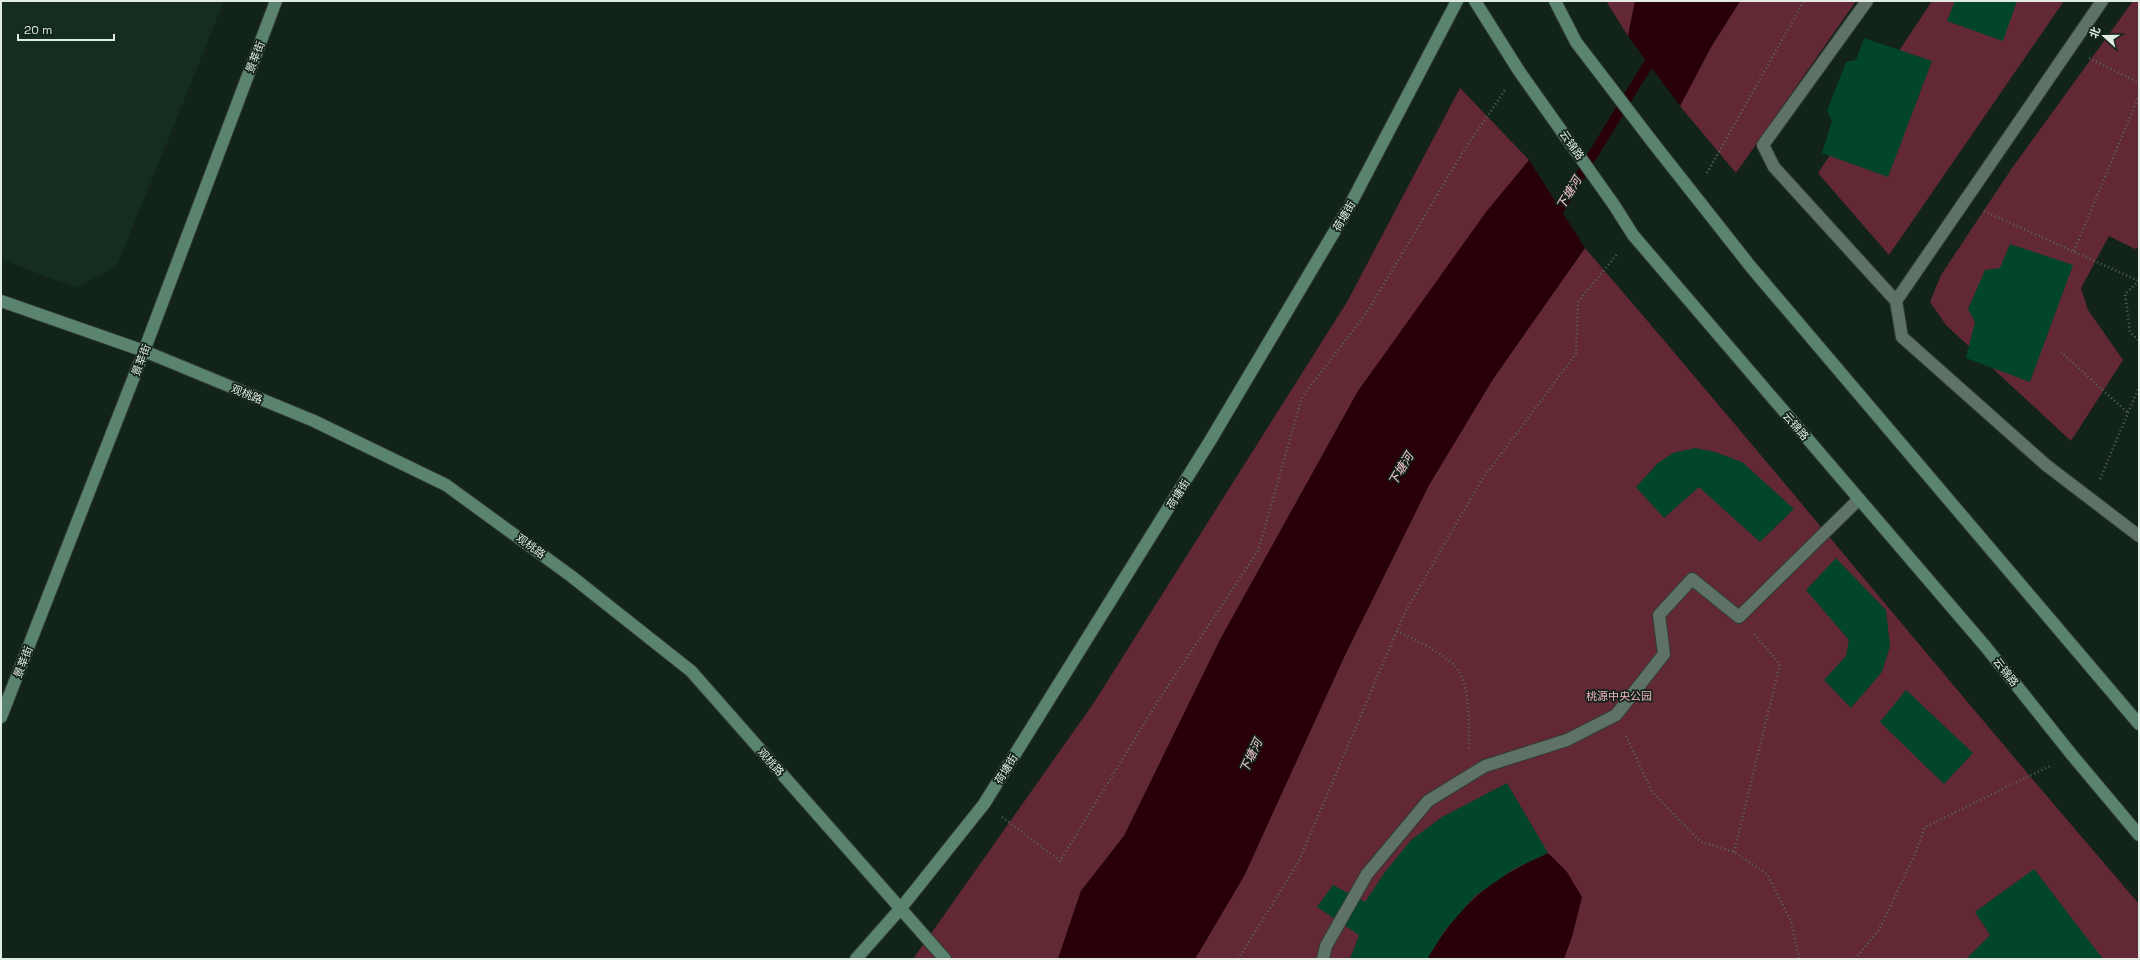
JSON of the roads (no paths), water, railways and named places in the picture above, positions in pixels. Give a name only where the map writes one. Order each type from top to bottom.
[{"type":"street","name":"景莘街","points":[[1,717],[144,351],[276,1]]},
{"type":"street","name":"荷塘街","points":[[856,959],[902,908],[984,804],[1210,441],[1349,207],[1457,1]]},
{"type":"street","name":"云锦路","points":[[1475,1],[1519,71],[1614,205],[1633,235],[1985,646],[2072,755],[2139,835]]},
{"type":"street","points":[[1554,1],[1576,42],[1654,144],[1752,266],[2139,724]]},
{"type":"street","name":"观桃路","points":[[1,301],[144,351],[314,421],[446,484],[571,576],[691,671],[902,908],[945,959]]},
{"type":"lane","points":[[1867,1],[1762,145],[1774,167],[1896,301],[1902,337],[2046,466],[2139,536]]},
{"type":"lane","points":[[1896,301],[2102,1]]},
{"type":"lane","points":[[1323,959],[1326,946],[1367,874],[1428,801],[1485,766],[1567,740],[1616,715],[1664,654],[1659,615],[1692,580],[1739,617],[1859,499]]},
{"type":"water","points":[[1635,1],[1740,1],[1711,47],[1680,106],[1628,36]]},
{"type":"water","points":[[1529,160],[1585,248],[1493,379],[1429,485],[1345,655],[1244,876],[1195,959],[1058,959],[1081,891],[1124,836],[1221,638],[1358,391],[1486,212]]},
{"type":"water","points":[[1548,853],[1567,872],[1582,897],[1572,937],[1564,959],[1427,959],[1452,923],[1464,908],[1478,895],[1509,873]]},
{"type":"waterway","name":"下塘河","points":[[1553,220],[1655,53]]},
{"type":"park label","name":"桃源中央公园","points":[[1619,696]]}]
